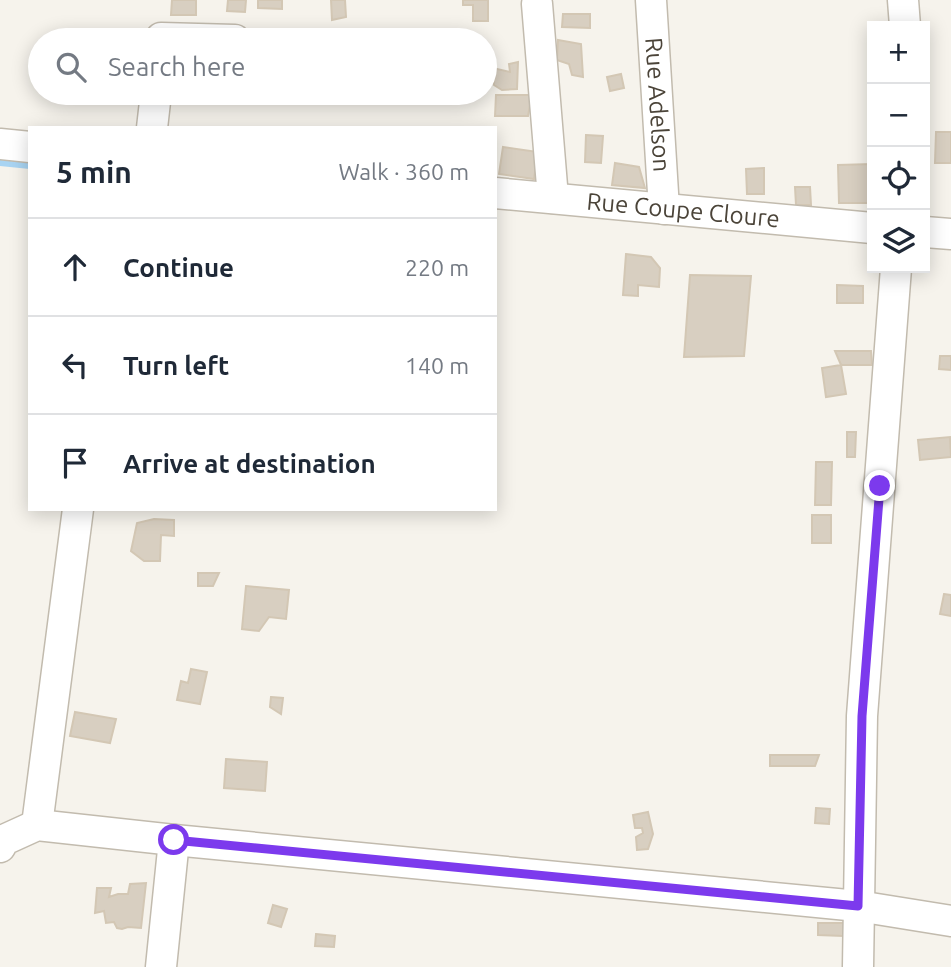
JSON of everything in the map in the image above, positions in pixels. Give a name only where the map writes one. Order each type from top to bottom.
[{"type":"street","name":"Rue Adelson","points":[[651,0],[664,209]]},
{"type":"street","points":[[903,0],[905,21]]},
{"type":"street","points":[[537,4],[553,198]]},
{"type":"street","points":[[152,126],[155,105]]},
{"type":"street","points":[[0,144],[28,147]]},
{"type":"street","name":"Rue Coupe Cloure","points":[[497,193],[867,228]]},
{"type":"street","points":[[930,232],[951,234]]},
{"type":"street","points":[[858,967],[862,716],[896,273]]},
{"type":"street","points":[[37,825],[78,511]]},
{"type":"street","points":[[0,847],[4,840],[37,825],[858,906],[951,921]]},
{"type":"street","points":[[161,967],[174,840]]},
{"type":"building","points":[[172,0],[196,0],[196,15],[171,15]]},
{"type":"building","points":[[228,0],[246,0],[245,12],[227,11]]},
{"type":"building","points":[[258,0],[282,0],[282,9],[258,8]]},
{"type":"building","points":[[331,0],[345,0],[346,17],[332,20]]},
{"type":"building","points":[[463,0],[488,0],[488,21],[473,21],[473,5],[463,5]]},
{"type":"building","points":[[563,14],[590,14],[590,28],[562,27]]},
{"type":"building","points":[[558,40],[581,44],[583,77],[572,75],[569,64],[557,60]]},
{"type":"building","points":[[518,62],[517,89],[502,90],[497,87],[497,69],[510,72],[509,64]]},
{"type":"building","points":[[621,74],[624,88],[610,91],[607,77]]},
{"type":"building","points":[[497,95],[532,95],[528,116],[495,116]]},
{"type":"building","points":[[936,132],[951,132],[951,163],[935,163]]},
{"type":"building","points":[[586,135],[603,136],[601,163],[585,162]]},
{"type":"building","points":[[503,147],[538,152],[534,179],[499,174]]},
{"type":"building","points":[[615,163],[639,167],[645,188],[612,185]]},
{"type":"building","points":[[867,164],[867,203],[839,203],[838,165]]},
{"type":"building","points":[[764,168],[764,194],[747,194],[746,169]]},
{"type":"building","points":[[795,187],[810,187],[811,205],[796,205]]},
{"type":"building","points":[[626,254],[651,257],[660,268],[659,287],[638,285],[638,296],[623,295]]},
{"type":"building","points":[[690,275],[751,276],[744,356],[684,357]]},
{"type":"building","points":[[837,285],[863,286],[863,303],[837,303]]},
{"type":"building","points":[[835,351],[871,351],[872,365],[841,365]]},
{"type":"building","points":[[940,356],[951,356],[951,370],[939,369]]},
{"type":"building","points":[[841,365],[846,394],[826,397],[822,368]]},
{"type":"building","points":[[847,432],[856,432],[855,457],[847,457]]},
{"type":"building","points":[[950,437],[951,457],[920,460],[918,440]]},
{"type":"building","points":[[816,462],[832,462],[831,505],[815,505]]},
{"type":"building","points":[[812,515],[831,515],[831,543],[812,543]]},
{"type":"building","points":[[154,519],[174,520],[174,536],[161,535],[160,561],[144,561],[131,551],[137,523]]},
{"type":"building","points":[[198,573],[219,573],[213,586],[198,586]]},
{"type":"building","points":[[246,586],[289,590],[286,619],[269,617],[259,631],[242,629]]},
{"type":"building","points":[[944,594],[951,595],[951,616],[940,614]]},
{"type":"building","points":[[191,669],[207,672],[200,704],[177,700],[181,681],[188,683]]},
{"type":"building","points":[[271,697],[283,698],[281,714],[270,707]]},
{"type":"building","points":[[75,712],[116,719],[110,743],[70,736]]},
{"type":"building","points":[[770,755],[819,755],[815,766],[770,766]]},
{"type":"building","points":[[226,759],[267,762],[265,791],[224,788]]},
{"type":"building","points":[[816,808],[830,809],[829,824],[815,823]]},
{"type":"building","points":[[648,812],[653,834],[648,849],[637,850],[636,837],[643,833],[642,828],[635,828],[633,815]]},
{"type":"building","points":[[146,883],[141,928],[117,928],[114,922],[106,923],[104,911],[95,913],[97,888],[111,888],[109,897],[128,894],[130,884]]},
{"type":"building","points":[[273,905],[287,909],[281,927],[268,923]]},
{"type":"building","points":[[818,923],[844,923],[843,936],[818,935]]},
{"type":"building","points":[[316,934],[335,936],[334,947],[315,946]]},
{"type":"waterway","points":[[0,163],[28,166]]},
{"type":"route","points":[[174,840],[858,906],[862,716],[880,486]]}]
